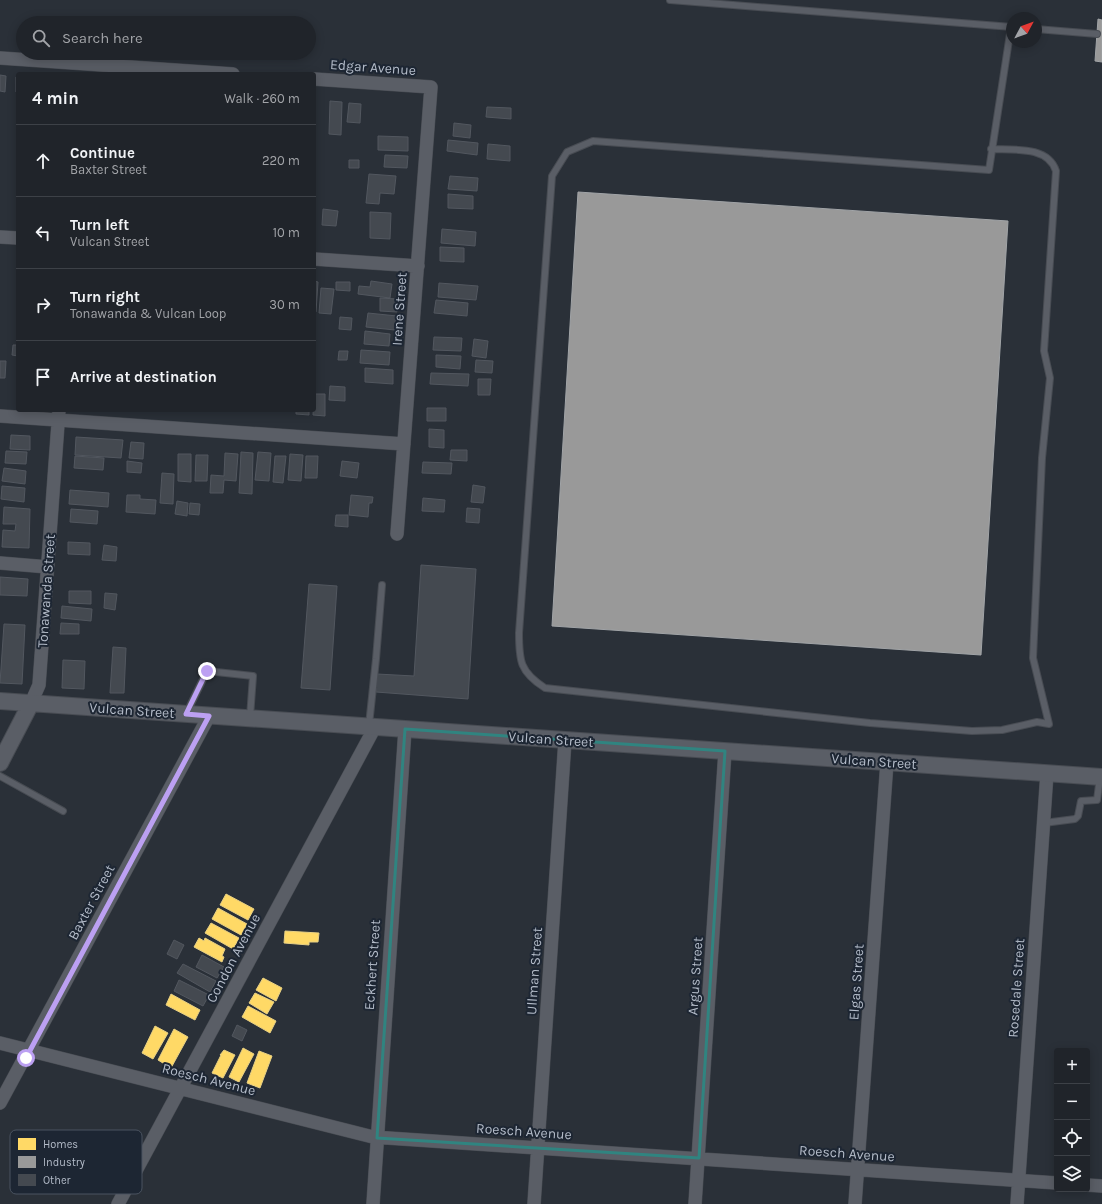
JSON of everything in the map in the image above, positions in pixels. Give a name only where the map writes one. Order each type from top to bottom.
[{"type":"street","points":[[0,58],[82,69],[173,72]]},
{"type":"street","name":"Edgar Avenue","points":[[316,79],[431,87]]},
{"type":"street","name":"Irene Street","points":[[397,534],[431,87]]},
{"type":"street","points":[[0,237],[16,238]]},
{"type":"street","points":[[316,259],[418,266]]},
{"type":"street","points":[[0,416],[58,415],[404,444]]},
{"type":"street","name":"Tonawanda Street","points":[[0,763],[39,685],[58,415]]},
{"type":"street","points":[[0,564],[48,567]]},
{"type":"street","name":"Vulcan Street","points":[[0,701],[1101,777]]},
{"type":"street","name":"Baxter Street","points":[[0,1103],[30,1050],[209,716]]},
{"type":"street","name":"Condon Avenue","points":[[142,1160],[372,727]]},
{"type":"street","name":"Eckhert Street","points":[[373,1204],[405,729]]},
{"type":"street","name":"Ullman Street","points":[[534,1204],[565,740]]},
{"type":"street","name":"Argus Street","points":[[695,1204],[725,751]]},
{"type":"street","name":"Elgas Street","points":[[855,1204],[887,762]]},
{"type":"street","name":"Rosedale Street","points":[[1017,1204],[1047,773]]},
{"type":"street","name":"Roesch Avenue","points":[[0,1043],[378,1138],[538,1147],[1054,1183]]},
{"type":"street","points":[[1090,1185],[1102,1186]]},
{"type":"street","name":"Condon Avenue","points":[[118,1204],[123,1194]]},
{"type":"lane","points":[[670,0],[1006,27]]},
{"type":"lane","points":[[1042,29],[1097,34]]},
{"type":"lane","points":[[992,149],[1043,155],[1053,164],[1056,172],[1044,351],[1050,378],[1042,458],[1033,658],[1049,724],[1037,722],[1002,730],[972,731],[878,724],[545,688],[530,679],[519,658],[519,633],[552,176],[568,152],[593,141],[989,170],[992,149],[1009,48]]},
{"type":"lane","points":[[372,727],[382,585]]},
{"type":"lane","points":[[186,714],[207,671],[253,676],[250,718]]},
{"type":"lane","points":[[0,776],[63,811]]},
{"type":"lane","points":[[1044,823],[1074,819],[1078,816],[1081,802],[1097,800],[1101,777]]},
{"type":"highlighted area","points":[[405,729],[725,751],[699,1158],[377,1138]]},
{"type":"building: Homes","points":[[226,894],[254,909],[248,920],[220,905]]},
{"type":"building: Homes","points":[[218,908],[247,924],[241,935],[212,919]]},
{"type":"building: Homes","points":[[211,923],[239,938],[233,949],[205,933]]},
{"type":"building: Homes","points":[[285,931],[319,933],[318,942],[309,942],[309,945],[284,943]]},
{"type":"building: Homes","points":[[199,938],[204,941],[205,938],[225,949],[222,956],[224,957],[222,962],[194,947]]},
{"type":"building: Homes","points":[[263,978],[282,988],[276,1001],[256,990]]},
{"type":"building: Homes","points":[[255,993],[274,1002],[267,1014],[249,1003]]},
{"type":"building: Homes","points":[[171,994],[200,1010],[195,1020],[166,1005]]},
{"type":"building: Homes","points":[[248,1006],[276,1021],[270,1033],[242,1017]]},
{"type":"building: Homes","points":[[155,1026],[168,1033],[153,1059],[142,1053]]},
{"type":"building: Homes","points":[[174,1029],[188,1037],[171,1068],[158,1060]]},
{"type":"building: Homes","points":[[243,1048],[254,1054],[239,1082],[229,1077]]},
{"type":"building: Homes","points":[[224,1050],[235,1055],[223,1078],[212,1073],[220,1055]]},
{"type":"building: Homes","points":[[259,1051],[272,1056],[260,1088],[247,1083]]},
{"type":"building: Industry","points":[[1098,19],[1102,20],[1102,62],[1095,61]]},
{"type":"building: Industry","points":[[578,192],[1008,221],[981,655],[552,626]]},
{"type":"building: Other","points":[[0,75],[6,76],[5,92],[0,91]]},
{"type":"building: Other","points":[[330,101],[342,102],[341,135],[329,134]]},
{"type":"building: Other","points":[[349,103],[361,104],[360,123],[347,122]]},
{"type":"building: Other","points":[[487,107],[511,108],[511,119],[486,117]]},
{"type":"building: Other","points":[[454,123],[471,125],[470,138],[453,136]]},
{"type":"building: Other","points":[[378,136],[408,137],[408,151],[378,150]]},
{"type":"building: Other","points":[[448,140],[478,143],[477,155],[447,151]]},
{"type":"building: Other","points":[[488,144],[510,146],[510,161],[487,159]]},
{"type":"building: Other","points":[[385,155],[408,156],[407,168],[384,167]]},
{"type":"building: Other","points":[[349,160],[359,160],[359,168],[349,168]]},
{"type":"building: Other","points":[[369,174],[396,176],[394,194],[380,193],[379,204],[366,203]]},
{"type":"building: Other","points":[[450,176],[478,178],[477,191],[448,189]]},
{"type":"building: Other","points":[[448,194],[473,196],[473,209],[448,208]]},
{"type":"building: Other","points":[[323,209],[338,211],[336,226],[322,225]]},
{"type":"building: Other","points":[[370,212],[391,213],[390,239],[370,238]]},
{"type":"building: Other","points":[[442,229],[476,232],[475,246],[441,243]]},
{"type":"building: Other","points":[[440,247],[464,248],[464,262],[440,261]]},
{"type":"building: Other","points":[[371,281],[392,284],[390,298],[358,294],[359,286],[370,287]]},
{"type":"building: Other","points":[[316,282],[318,282],[316,312]]},
{"type":"building: Other","points":[[336,282],[350,282],[350,291],[336,290]]},
{"type":"building: Other","points":[[439,283],[478,286],[476,300],[438,297]]},
{"type":"building: Other","points":[[321,288],[334,289],[331,314],[319,313]]},
{"type":"building: Other","points":[[380,298],[397,299],[397,312],[380,311]]},
{"type":"building: Other","points":[[436,300],[468,303],[467,316],[434,313]]},
{"type":"building: Other","points":[[368,313],[397,316],[395,330],[366,327]]},
{"type":"building: Other","points":[[340,317],[352,318],[351,330],[339,329]]},
{"type":"building: Other","points":[[365,331],[390,334],[389,346],[364,344]]},
{"type":"building: Other","points":[[434,337],[462,338],[461,351],[433,350]]},
{"type":"building: Other","points":[[474,339],[488,341],[486,358],[472,356]]},
{"type":"building: Other","points":[[13,345],[16,345],[16,356],[12,355]]},
{"type":"building: Other","points":[[361,350],[390,352],[389,365],[360,363]]},
{"type":"building: Other","points":[[339,351],[348,351],[347,360],[338,360]]},
{"type":"building: Other","points":[[436,355],[461,356],[460,369],[436,367]]},
{"type":"building: Other","points":[[476,360],[493,361],[492,373],[475,372]]},
{"type":"building: Other","points":[[0,361],[6,361],[5,378],[0,378]]},
{"type":"building: Other","points":[[365,368],[393,370],[393,384],[365,382]]},
{"type":"building: Other","points":[[431,373],[469,374],[468,386],[430,384]]},
{"type":"building: Other","points":[[478,379],[491,379],[490,395],[478,395]]},
{"type":"building: Other","points":[[330,386],[345,387],[345,401],[329,400]]},
{"type":"building: Other","points":[[316,394],[325,394],[325,416],[313,415],[313,412],[316,412]]},
{"type":"building: Other","points":[[427,408],[446,408],[446,421],[427,421]]},
{"type":"building: Other","points":[[296,412],[309,412],[309,415],[296,414]]},
{"type":"building: Other","points":[[429,429],[444,430],[444,448],[429,447]]},
{"type":"building: Other","points":[[11,435],[30,436],[30,450],[10,449]]},
{"type":"building: Other","points":[[76,437],[123,440],[121,458],[75,455]]},
{"type":"building: Other","points":[[131,442],[144,443],[143,459],[129,458]]},
{"type":"building: Other","points":[[451,450],[467,450],[467,461],[450,460]]},
{"type":"building: Other","points":[[6,451],[27,452],[26,464],[5,463]]},
{"type":"building: Other","points":[[241,452],[253,453],[252,494],[239,493]]},
{"type":"building: Other","points":[[258,452],[271,453],[269,481],[255,480]]},
{"type":"building: Other","points":[[225,453],[238,454],[236,481],[224,480],[223,493],[210,493],[211,475],[224,476]]},
{"type":"building: Other","points":[[178,454],[191,454],[191,482],[178,481]]},
{"type":"building: Other","points":[[290,454],[303,455],[301,481],[288,480]]},
{"type":"building: Other","points":[[196,455],[208,455],[207,481],[195,481]]},
{"type":"building: Other","points":[[75,456],[104,458],[103,470],[74,468]]},
{"type":"building: Other","points":[[275,456],[286,456],[283,483],[273,482]]},
{"type":"building: Other","points":[[306,456],[318,456],[317,478],[305,478]]},
{"type":"building: Other","points":[[127,461],[142,463],[141,473],[127,472]]},
{"type":"building: Other","points":[[342,461],[359,463],[357,478],[340,476]]},
{"type":"building: Other","points":[[423,462],[452,463],[451,474],[422,473]]},
{"type":"building: Other","points":[[4,468],[26,471],[25,484],[2,481]]},
{"type":"building: Other","points":[[162,473],[174,474],[173,504],[160,503]]},
{"type":"building: Other","points":[[473,485],[485,487],[483,503],[471,502]]},
{"type":"building: Other","points":[[2,486],[25,488],[24,502],[1,499]]},
{"type":"building: Other","points":[[70,490],[109,493],[108,507],[69,504]]},
{"type":"building: Other","points":[[127,495],[140,495],[140,499],[156,500],[155,514],[126,512]]},
{"type":"building: Other","points":[[351,495],[373,497],[372,503],[369,503],[368,517],[349,515]]},
{"type":"building: Other","points":[[423,498],[445,500],[444,512],[422,511]]},
{"type":"building: Other","points":[[177,501],[188,503],[187,516],[175,514]]},
{"type":"building: Other","points":[[190,503],[200,504],[199,515],[189,514]]},
{"type":"building: Other","points":[[4,507],[30,509],[29,548],[2,547],[3,530],[15,531],[16,524],[3,524]]},
{"type":"building: Other","points":[[467,508],[480,509],[479,523],[466,522]]},
{"type":"building: Other","points":[[71,509],[98,511],[97,524],[70,522]]},
{"type":"building: Other","points":[[336,515],[348,515],[348,527],[335,526]]},
{"type":"building: Other","points":[[68,542],[90,543],[90,555],[68,554]]},
{"type":"building: Other","points":[[104,545],[117,547],[116,561],[102,560]]},
{"type":"building: Other","points":[[421,565],[476,569],[468,699],[376,692],[377,674],[414,676]]},
{"type":"building: Other","points":[[0,577],[28,579],[27,596],[0,595]]},
{"type":"building: Other","points":[[309,584],[337,586],[330,690],[301,688]]},
{"type":"building: Other","points":[[69,591],[91,591],[91,604],[69,603]]},
{"type":"building: Other","points":[[105,593],[117,594],[115,610],[104,608]]},
{"type":"building: Other","points":[[62,606],[92,609],[91,621],[61,618]]},
{"type":"building: Other","points":[[61,623],[79,624],[79,634],[60,634]]},
{"type":"building: Other","points":[[4,624],[25,625],[22,684],[0,683]]},
{"type":"building: Other","points":[[113,647],[126,648],[124,693],[110,693]]},
{"type":"building: Other","points":[[63,660],[85,661],[84,689],[62,688]]},
{"type":"building: Other","points":[[174,940],[184,945],[177,959],[167,954]]},
{"type":"building: Other","points":[[202,955],[224,967],[217,978],[196,967]]},
{"type":"building: Other","points":[[183,964],[216,981],[210,992],[177,973]]},
{"type":"building: Other","points":[[179,980],[209,995],[203,1006],[174,991]]},
{"type":"building: Other","points":[[237,1025],[247,1030],[242,1041],[232,1036]]},
{"type":"route","points":[[26,1058],[209,716],[186,714],[207,671]]}]
